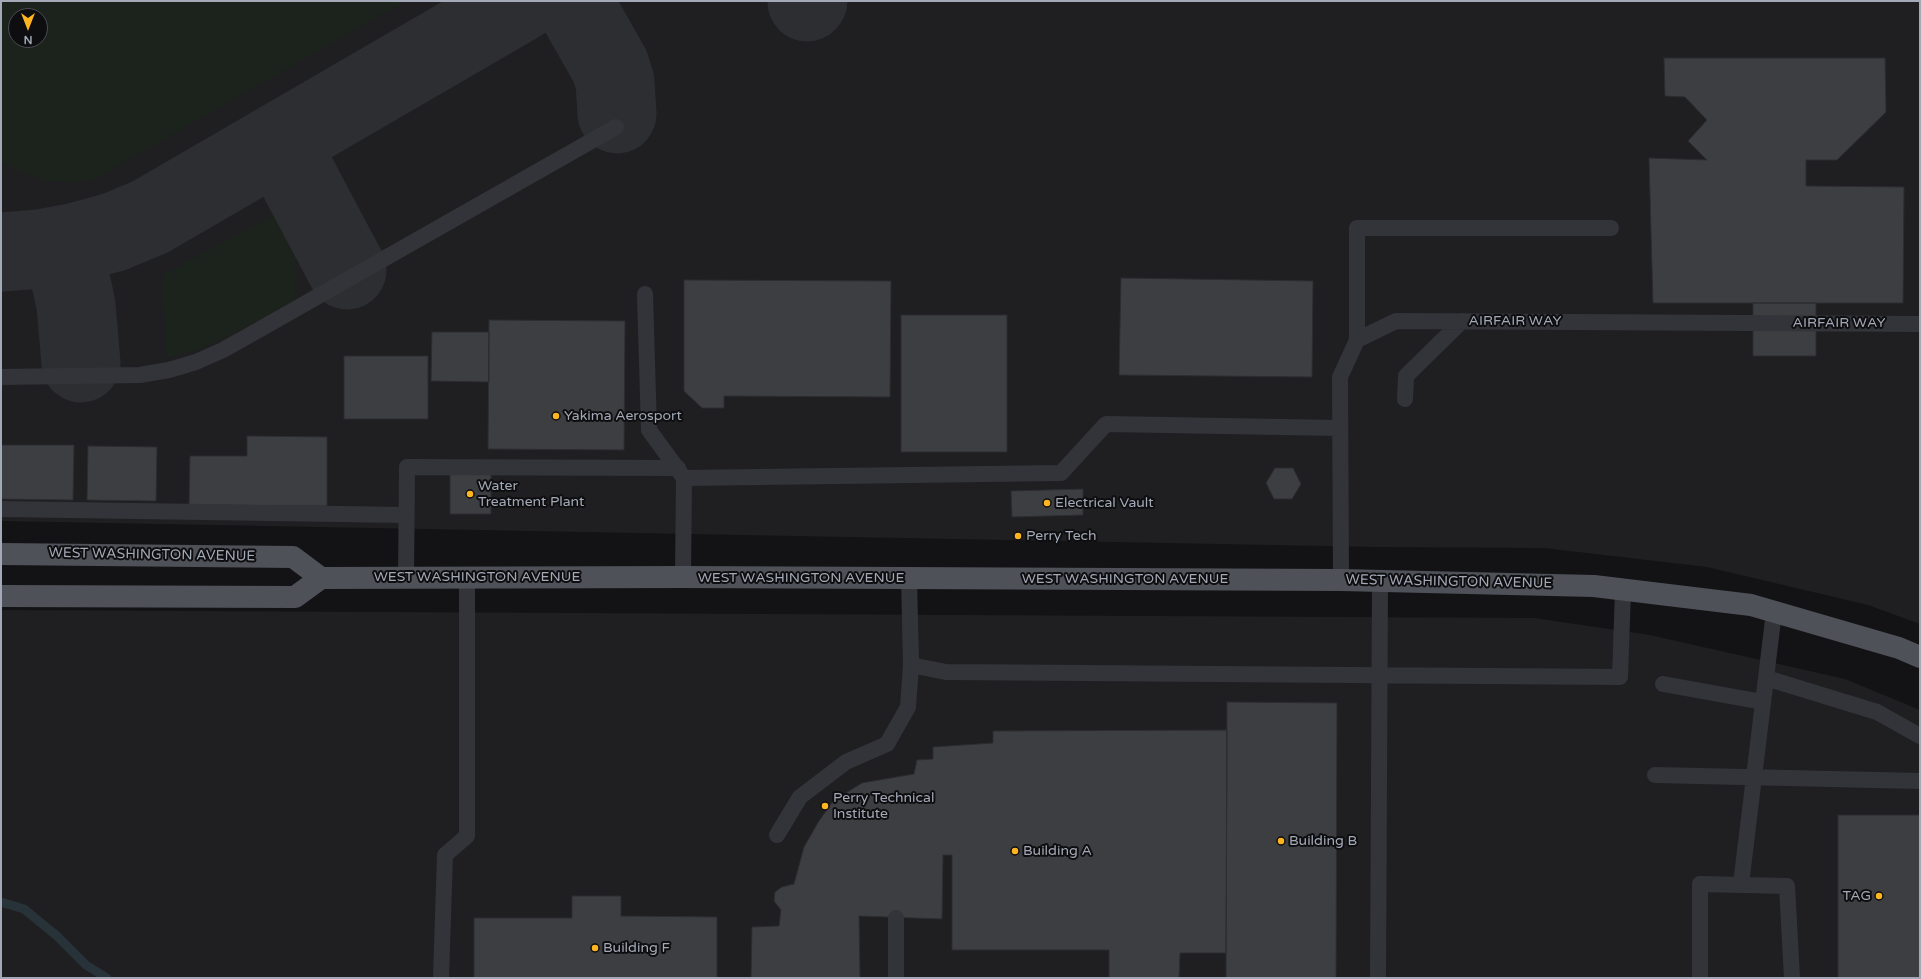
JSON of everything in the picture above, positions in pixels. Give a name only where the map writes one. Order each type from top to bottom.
[{"type":"main road","name":"WEST WASHINGTON AVENUE","points":[[1,554],[293,557],[321,578],[683,577],[1341,580],[1594,586],[1751,605],[1899,648],[1920,657]]},
{"type":"main road","points":[[1,596],[295,597],[321,578]]},
{"type":"lane","points":[[1,377],[140,374],[169,370],[196,362],[223,350],[616,126]]},
{"type":"lane","points":[[1341,580],[1340,377],[1357,340],[1357,228],[1611,228]]},
{"type":"lane","points":[[645,294],[649,430],[681,473],[683,577]]},
{"type":"lane","name":"AIRFAIR WAY","points":[[1357,340],[1396,321],[1920,324]]},
{"type":"lane","points":[[1405,399],[1406,376],[1462,321]]},
{"type":"lane","points":[[406,578],[407,467],[681,473],[1061,473],[1106,424],[1340,428]]},
{"type":"lane","points":[[1,509],[406,515]]},
{"type":"lane","points":[[442,978],[444,855],[467,836],[467,578]]},
{"type":"lane","points":[[777,835],[800,797],[846,762],[887,744],[908,707],[911,665],[909,578]]},
{"type":"lane","points":[[1378,978],[1380,581]]},
{"type":"lane","points":[[911,665],[946,672],[1379,674],[1620,677],[1623,590]]},
{"type":"lane","points":[[1741,884],[1774,612]]},
{"type":"lane","points":[[1766,678],[1878,712],[1920,736]]},
{"type":"lane","points":[[1663,684],[1763,702]]},
{"type":"lane","points":[[1655,775],[1920,781]]},
{"type":"lane","points":[[1700,978],[1700,884],[1741,884],[1787,886],[1792,978]]},
{"type":"lane","points":[[896,918],[896,978]]},
{"type":"shaded area","points":[[1,1],[1920,1],[1920,624],[1868,605],[1707,567],[1544,548],[1379,547],[1,521]]},
{"type":"shaded area","points":[[1,1],[405,1],[95,179],[75,183],[42,180],[10,167],[1,161]]},
{"type":"shaded area","points":[[276,214],[286,216],[294,222],[298,231],[294,306],[200,349],[166,358],[163,275]]},
{"type":"shaded area","name":"Perry Technical Institute","points":[[1,610],[1534,618],[1650,635],[1845,679],[1920,710],[1920,978],[1,978]]},
{"type":"building","points":[[1664,58],[1885,58],[1886,112],[1837,160],[1806,160],[1806,186],[1904,187],[1903,303],[1653,303],[1649,158],[1707,160],[1688,141],[1707,120],[1685,97],[1665,96]]},
{"type":"building","points":[[1121,278],[1313,281],[1312,377],[1119,375]]},
{"type":"building","points":[[684,280],[891,281],[890,397],[724,396],[724,408],[702,408],[684,391]]},
{"type":"building","points":[[1753,303],[1816,303],[1816,356],[1753,356]]},
{"type":"building","points":[[901,315],[1007,315],[1007,452],[901,452]]},
{"type":"building","name":"Yakima Aerosport","points":[[489,320],[625,321],[624,450],[488,449]]},
{"type":"building","points":[[432,332],[489,332],[489,382],[431,381]]},
{"type":"building","points":[[344,356],[428,356],[428,419],[344,419]]},
{"type":"building","points":[[247,436],[327,437],[327,506],[189,505],[190,456],[247,456]]},
{"type":"building","points":[[1,445],[74,445],[73,500],[1,499]]},
{"type":"building","points":[[88,446],[157,447],[156,501],[87,500]]},
{"type":"building","points":[[1275,468],[1293,468],[1301,484],[1292,499],[1274,499],[1266,483]]},
{"type":"building","name":"Water Treatment Plant","points":[[450,474],[491,474],[491,514],[450,514]]},
{"type":"building","name":"Electrical Vault","points":[[1083,489],[1083,515],[1012,517],[1011,491]]},
{"type":"building","name":"Building B","points":[[1227,702],[1337,703],[1336,978],[1226,978]]},
{"type":"building","name":"Building A","points":[[1227,730],[1226,953],[1180,953],[1179,978],[1109,978],[1109,950],[952,950],[952,855],[943,855],[942,919],[859,916],[860,978],[751,978],[752,927],[779,926],[781,910],[774,901],[775,892],[782,887],[794,884],[804,847],[833,801],[862,783],[914,774],[917,760],[933,759],[933,747],[993,743],[993,731]]},
{"type":"building","name":"TAG","points":[[1838,815],[1920,815],[1920,978],[1838,978]]},
{"type":"building","name":"Building F","points":[[572,896],[621,896],[621,916],[717,917],[717,978],[474,978],[474,918],[572,918]]},
{"type":"waterway","points":[[1,902],[24,909],[57,936],[86,965],[107,978]]},
{"type":"taxiway","points":[[1,252],[39,249],[77,242],[114,232],[150,217],[522,1]]},
{"type":"taxiway","points":[[573,1],[610,66],[615,82],[617,114]]},
{"type":"taxiway","points":[[279,142],[347,270]]},
{"type":"taxiway","points":[[63,245],[76,305],[81,363]]},
{"type":"place","name":"Yakima Aerosport","points":[[556,416]]},
{"type":"place","name":"Water Treatment Plant","points":[[470,494]]},
{"type":"place","name":"Electrical Vault","points":[[1047,503]]},
{"type":"place","name":"Perry Tech","points":[[1018,536]]},
{"type":"place","name":"Perry Technical Institute","points":[[825,806]]},
{"type":"place","name":"Building B","points":[[1281,841]]},
{"type":"place","name":"Building A","points":[[1015,851]]},
{"type":"place","name":"TAG","points":[[1879,896]]},
{"type":"place","name":"Building F","points":[[595,948]]}]
